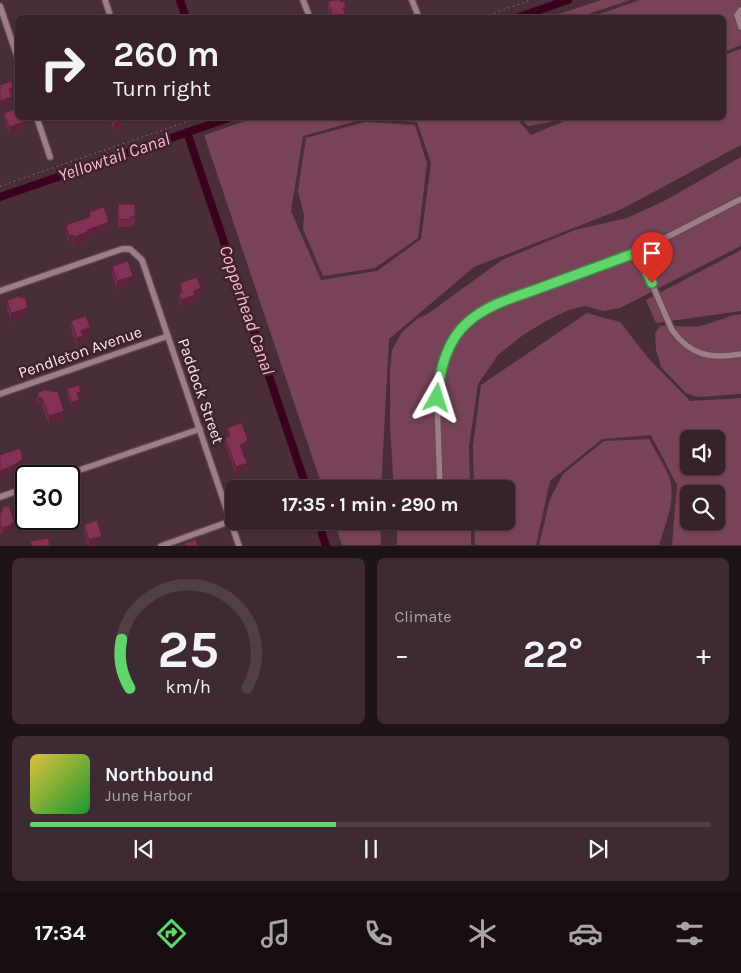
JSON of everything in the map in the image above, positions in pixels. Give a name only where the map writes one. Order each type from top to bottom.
[{"type":"street","points":[[105,0],[110,15]]},
{"type":"street","points":[[303,0],[309,15]]},
{"type":"street","points":[[412,0],[417,15]]},
{"type":"street","points":[[0,6],[15,49]]},
{"type":"street","points":[[741,10],[737,15],[741,27]]},
{"type":"street","points":[[38,120],[50,157]]},
{"type":"street","points":[[440,480],[437,398],[439,378],[448,348],[467,322],[491,306],[638,252],[741,199]]},
{"type":"street","name":"Paddock Street","points":[[0,290],[114,251],[130,249],[142,260],[225,504]]},
{"type":"street","points":[[638,252],[672,330],[682,342],[696,352],[705,355],[716,357],[741,354]]},
{"type":"street","name":"Pendleton Avenue","points":[[0,394],[168,336]]},
{"type":"street","points":[[80,470],[200,429]]},
{"type":"street","points":[[0,498],[15,492]]},
{"type":"street","points":[[161,546],[225,524]]},
{"type":"street","name":"Paddock Street","points":[[234,530],[239,546]]},
{"type":"path","points":[[488,15],[531,0]]},
{"type":"path","points":[[0,186],[192,120]]},
{"type":"shaded area","points":[[601,0],[630,0],[585,15],[556,15]]},
{"type":"shaded area","points":[[640,0],[741,0],[741,45],[726,51],[726,15],[597,15]]},
{"type":"shaded area","points":[[741,49],[741,145],[622,209],[474,267],[389,339],[381,480],[320,480],[204,135],[249,120],[360,120],[303,136],[291,211],[321,280],[377,271],[421,239],[431,163],[417,122],[382,120],[518,120],[531,135],[567,120],[726,120],[726,54]]},
{"type":"shaded area","points":[[522,120],[556,120],[546,123],[528,126]]},
{"type":"shaded area","points":[[365,122],[415,125],[427,163],[418,238],[375,268],[323,276],[303,229],[304,215],[298,191],[306,138]]},
{"type":"shaded area","points":[[741,157],[741,246],[620,308],[603,311],[585,306],[569,310],[523,335],[498,355],[478,384],[469,446],[470,480],[393,480],[390,428],[390,372],[392,350],[402,332],[418,318],[426,315],[502,260],[575,230],[627,218],[666,200]]},
{"type":"shaded area","points":[[741,250],[741,311],[656,323],[646,300]]},
{"type":"shaded area","points":[[587,313],[620,322],[649,359],[690,401],[741,398],[741,545],[672,545],[677,485],[651,435],[602,439],[550,481],[536,545],[475,545],[474,530],[515,530],[515,480],[474,480],[473,446],[481,385]]},
{"type":"shaded area","points":[[741,314],[741,394],[698,397],[686,393],[661,367],[656,350],[655,333],[660,326],[699,326]]},
{"type":"shaded area","points":[[649,439],[667,472],[672,494],[669,512],[659,545],[539,545],[550,499],[563,474],[604,441]]},
{"type":"shaded area","points":[[337,530],[380,530],[381,545],[342,545]]},
{"type":"shaded area","points":[[397,530],[471,530],[471,545],[397,545]]},
{"type":"building","points":[[335,0],[344,1],[346,7],[343,8],[346,15],[328,15],[332,12],[328,2]]},
{"type":"building","points":[[11,81],[13,87],[9,89],[12,97],[0,101],[0,85]]},
{"type":"building","points":[[15,109],[15,120],[24,120],[24,122],[9,127],[4,113]]},
{"type":"building","points":[[113,120],[124,120],[114,123]]},
{"type":"building","points":[[118,204],[135,204],[135,217],[130,217],[130,220],[118,219]]},
{"type":"building","points":[[104,207],[109,222],[74,237],[73,235],[69,236],[66,225],[90,217],[89,212]]},
{"type":"building","points":[[128,261],[133,276],[117,281],[112,266]]},
{"type":"building","points":[[197,277],[201,288],[194,291],[195,295],[181,300],[179,294],[182,293],[180,283]]},
{"type":"building","points":[[20,296],[21,298],[25,297],[28,308],[11,313],[7,300]]},
{"type":"building","points":[[86,316],[90,327],[81,331],[83,336],[77,338],[71,321]]},
{"type":"building","points":[[79,385],[81,392],[77,393],[79,400],[72,402],[67,389]]},
{"type":"building","points":[[44,390],[58,392],[64,411],[49,416],[42,398],[39,399],[37,393]]},
{"type":"building","points":[[242,423],[248,441],[240,445],[247,463],[236,467],[225,438],[230,436],[227,428]]},
{"type":"building","points":[[20,448],[23,459],[0,471],[0,455]]},
{"type":"building","points":[[9,505],[14,521],[11,525],[3,528],[0,525],[0,513],[2,512],[2,507]]},
{"type":"building","points":[[97,520],[102,536],[89,540],[84,525]]},
{"type":"building","points":[[48,538],[50,546],[32,546],[30,541]]},
{"type":"building","points":[[196,539],[198,546],[185,546],[184,543]]},
{"type":"waterway","points":[[180,0],[185,15]]},
{"type":"waterway","name":"Yellowtail Canal","points":[[525,15],[568,0]]},
{"type":"waterway","name":"Yellowtail Canal","points":[[0,197],[223,120]]},
{"type":"waterway","name":"Copperhead Canal","points":[[187,132],[304,480]]},
{"type":"waterway","name":"Copperhead Canal","points":[[321,530],[326,546]]},
{"type":"route","points":[[437,398],[439,378],[448,348],[467,322],[491,306],[638,252],[652,283]]}]
